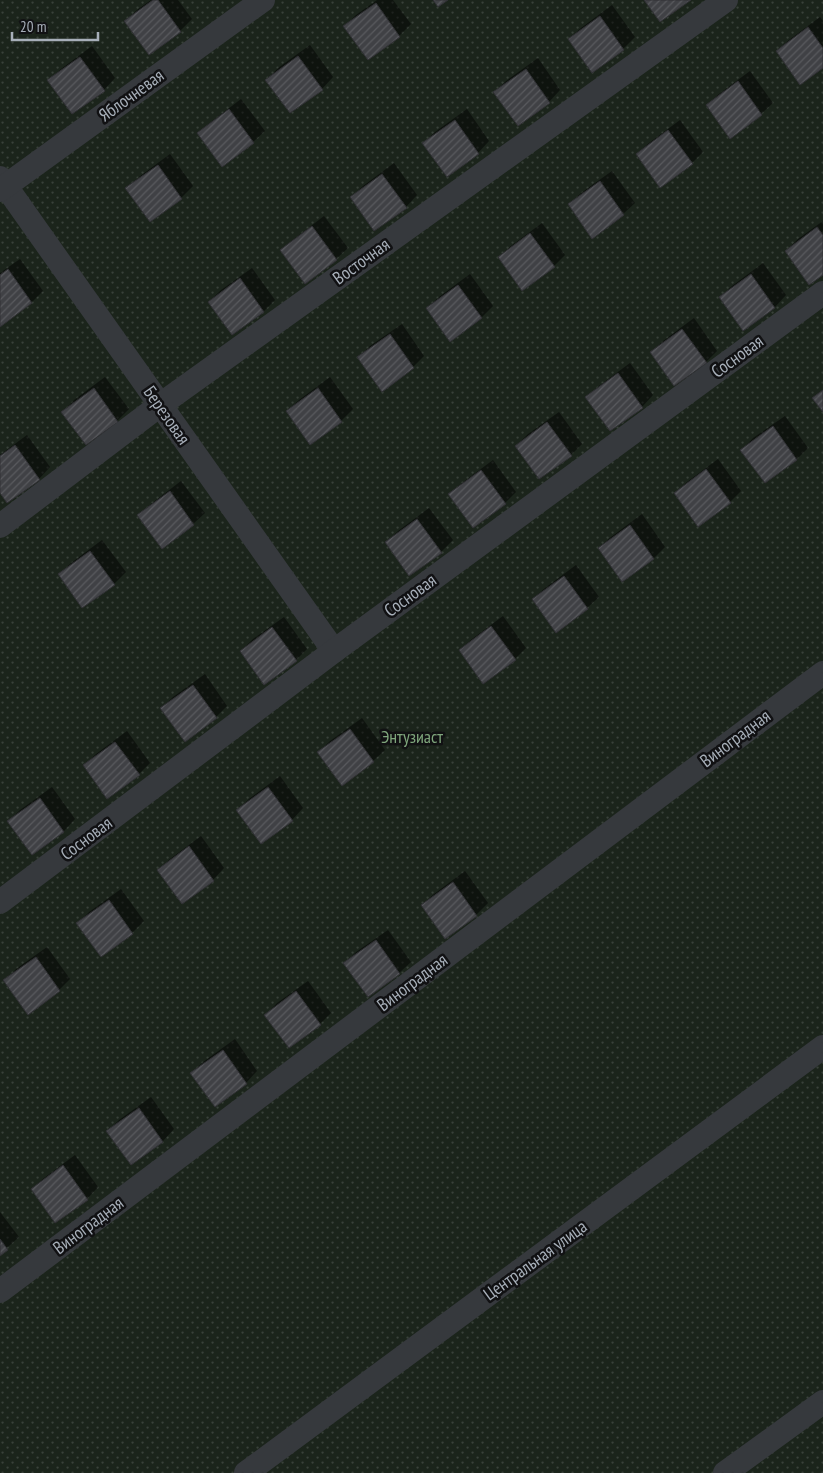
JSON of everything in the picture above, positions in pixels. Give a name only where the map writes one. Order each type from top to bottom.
[{"type":"street","name":"Яблочневая","points":[[2,185],[263,0]]},
{"type":"street","name":"Восточная","points":[[0,526],[160,405],[726,0]]},
{"type":"street","name":"Березовая","points":[[2,185],[334,651]]},
{"type":"street","name":"Сосновая","points":[[0,902],[334,651],[823,293]]},
{"type":"street","name":"Виноградная","points":[[0,1291],[823,672]]},
{"type":"street","name":"Центральная улица","points":[[246,1473],[823,1047]]},
{"type":"street","points":[[725,1473],[823,1402]]},
{"type":"green space","name":"Энтузиаст","points":[[0,0],[823,0],[823,1473],[0,1473]]},
{"type":"building","points":[[153,0],[158,0],[181,32],[149,55],[124,21]]},
{"type":"building","points":[[433,0],[448,0],[438,7]]},
{"type":"building","points":[[644,0],[691,0],[660,22]]},
{"type":"building","points":[[376,3],[400,37],[368,60],[343,26]]},
{"type":"building","points":[[600,16],[624,50],[592,73],[568,39]]},
{"type":"building","points":[[808,27],[823,48],[823,68],[800,85],[776,51]]},
{"type":"building","points":[[298,56],[323,90],[290,113],[265,80]]},
{"type":"building","points":[[80,57],[105,91],[72,114],[47,80]]},
{"type":"building","points":[[526,69],[550,103],[518,126],[493,92]]},
{"type":"building","points":[[738,81],[762,115],[730,139],[706,105]]},
{"type":"building","points":[[229,109],[254,143],[222,167],[197,133]]},
{"type":"building","points":[[455,120],[479,154],[447,177],[422,143]]},
{"type":"building","points":[[668,130],[693,164],[660,188],[636,154]]},
{"type":"building","points":[[158,165],[182,199],[150,222],[125,188]]},
{"type":"building","points":[[382,174],[407,208],[374,231],[350,197]]},
{"type":"building","points":[[600,181],[624,215],[592,239],[568,204]]},
{"type":"building","points":[[312,226],[337,260],[305,284],[280,250]]},
{"type":"building","points":[[817,227],[823,235],[823,275],[809,285],[785,251]]},
{"type":"building","points":[[530,233],[555,267],[522,291],[498,257]]},
{"type":"building","points":[[8,269],[32,303],[0,327],[0,275]]},
{"type":"building","points":[[751,274],[775,308],[743,331],[719,297]]},
{"type":"building","points":[[240,278],[264,312],[232,335],[208,302]]},
{"type":"building","points":[[458,285],[482,318],[450,342],[426,308]]},
{"type":"building","points":[[682,329],[707,363],[674,386],[650,352]]},
{"type":"building","points":[[390,334],[414,368],[382,392],[357,357]]},
{"type":"building","points":[[618,373],[643,408],[610,431],[585,397]]},
{"type":"building","points":[[94,388],[118,422],[86,445],[61,412]]},
{"type":"building","points":[[318,388],[342,422],[310,445],[286,411]]},
{"type":"building","points":[[823,390],[823,412],[812,398]]},
{"type":"building","points":[[547,422],[572,456],[539,479],[515,446]]},
{"type":"building","points":[[773,426],[797,460],[765,483],[740,450]]},
{"type":"building","points":[[15,445],[40,480],[7,503],[0,493],[0,456]]},
{"type":"building","points":[[706,469],[731,503],[698,527],[674,493]]},
{"type":"building","points":[[481,470],[506,504],[473,528],[448,494]]},
{"type":"building","points":[[170,491],[194,525],[162,549],[137,515]]},
{"type":"building","points":[[417,519],[442,553],[409,576],[385,542]]},
{"type":"building","points":[[630,525],[654,559],[622,582],[598,548]]},
{"type":"building","points":[[90,551],[115,585],[82,608],[58,574]]},
{"type":"building","points":[[564,576],[588,609],[556,633],[532,599]]},
{"type":"building","points":[[491,626],[516,660],[483,684],[459,650]]},
{"type":"building","points":[[272,627],[297,661],[264,685],[240,651]]},
{"type":"building","points":[[193,685],[217,718],[185,742],[160,708]]},
{"type":"building","points":[[350,729],[374,762],[342,786],[317,752]]},
{"type":"building","points":[[115,742],[140,775],[107,799],[83,765]]},
{"type":"building","points":[[268,787],[293,821],[261,844],[236,810]]},
{"type":"building","points":[[40,798],[64,832],[32,855],[7,821]]},
{"type":"building","points":[[189,846],[214,881],[182,904],[157,870]]},
{"type":"building","points":[[453,882],[477,916],[445,939],[421,905]]},
{"type":"building","points":[[109,900],[133,934],[101,957],[76,923]]},
{"type":"building","points":[[376,940],[400,974],[368,997],[343,963]]},
{"type":"building","points":[[36,957],[60,991],[28,1015],[3,980]]},
{"type":"building","points":[[296,991],[321,1025],[289,1048],[264,1015]]},
{"type":"building","points":[[223,1050],[247,1084],[215,1107],[190,1073]]},
{"type":"building","points":[[139,1108],[163,1142],[131,1165],[106,1131]]},
{"type":"building","points":[[63,1165],[88,1200],[55,1223],[31,1189]]},
{"type":"building","points":[[0,1239],[8,1250],[0,1256]]}]
